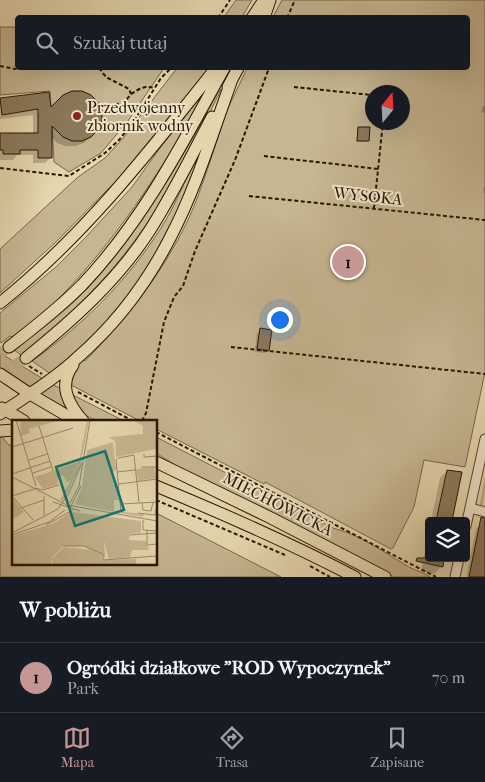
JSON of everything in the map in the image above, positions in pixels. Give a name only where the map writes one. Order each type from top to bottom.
[{"type":"main road","points":[[254,15],[264,0]]},
{"type":"main road","points":[[265,15],[270,0]]},
{"type":"main road","points":[[0,303],[41,269],[93,217],[124,183],[214,70]]},
{"type":"main road","points":[[9,347],[49,316],[75,291],[120,239],[166,172],[223,70]]},
{"type":"main road","points":[[26,358],[55,335],[100,292],[150,231],[237,70]]},
{"type":"main road","points":[[2,410],[30,394],[77,359],[113,322],[148,277],[166,247],[193,187],[231,82]]},
{"type":"main road","points":[[77,359],[68,372],[65,386],[69,403],[82,420]]},
{"type":"main road","points":[[0,374],[74,420]]},
{"type":"main road","points":[[2,410],[22,420]]},
{"type":"main road","name":"MIECHOWICKA","points":[[158,463],[271,518],[385,577]]},
{"type":"main road","name":"MIECHOWICKA","points":[[158,487],[251,525],[355,577]]},
{"type":"street","points":[[468,517],[485,439]]},
{"type":"street","points":[[470,508],[485,512]]},
{"type":"street","points":[[455,577],[458,562]]},
{"type":"path","points":[[220,15],[230,0]]},
{"type":"path","points":[[288,15],[295,0]]},
{"type":"path","points":[[0,66],[15,69]]},
{"type":"path","points":[[100,70],[106,78],[129,89],[131,94]]},
{"type":"path","points":[[0,168],[68,176],[105,153],[119,140],[134,121],[161,78],[169,70]]},
{"type":"path","points":[[142,420],[146,413],[164,322],[174,297],[183,286],[195,251],[231,168],[269,70]]},
{"type":"path","points":[[106,110],[127,99],[139,88],[149,86],[155,88]]},
{"type":"path","points":[[294,88],[365,94]]},
{"type":"path","points":[[374,208],[382,130]]},
{"type":"path","points":[[264,156],[378,169]]},
{"type":"path","name":"WYSOKA","points":[[250,196],[485,220]]},
{"type":"path","points":[[231,347],[485,374]]},
{"type":"path","points":[[65,386],[131,420]]},
{"type":"path","points":[[158,433],[436,577]]},
{"type":"path","points":[[158,501],[286,555]]},
{"type":"path","points":[[304,563],[330,577]]},
{"type":"shaded area","points":[[236,0],[252,0],[243,15],[225,15]]},
{"type":"shaded area","points":[[282,0],[485,0],[485,372],[465,467],[424,460],[414,507],[393,548],[391,549],[265,482],[264,484],[158,430],[158,420],[138,420],[69,384],[74,368],[82,360],[85,361],[115,329],[155,277],[178,240],[198,195],[227,110],[246,70],[470,70],[470,15],[274,15]]},
{"type":"shaded area","points":[[0,27],[15,27],[15,70],[163,70],[128,121],[101,153],[69,172],[54,162],[50,91],[0,95]]},
{"type":"shaded area","points":[[175,70],[207,70],[116,181],[56,242],[0,293],[0,249],[78,177],[105,158],[124,137]]},
{"type":"shaded area","points":[[220,89],[178,175],[153,215],[123,256],[72,312],[21,355],[14,350],[70,306],[107,266],[160,193]]},
{"type":"shaded area","points":[[205,91],[207,92],[154,179],[94,260],[48,309],[12,337],[10,336],[1,343],[0,313],[56,267],[86,237],[132,187]]},
{"type":"shaded area","points":[[197,157],[182,200],[163,241],[140,280],[113,316],[91,339],[51,374],[32,361],[86,318],[134,266],[166,220]]},
{"type":"shaded area","points":[[0,353],[45,380],[31,388],[0,369]]},
{"type":"shaded area","points":[[51,384],[62,389],[68,409],[40,394]]},
{"type":"shaded area","points":[[69,393],[122,420],[97,420],[91,418],[75,403]]},
{"type":"shaded area","points":[[0,437],[2,437],[9,445],[12,446],[12,564],[158,564],[158,514],[281,577],[0,577]]},
{"type":"shaded area","points":[[158,438],[333,528],[363,540],[430,577],[394,577],[191,475],[158,454]]},
{"type":"building","points":[[72,91],[82,91],[91,95],[98,102],[102,111],[102,121],[98,130],[91,137],[82,141],[72,141],[63,137],[52,126],[52,158],[38,158],[38,150],[20,150],[20,154],[3,154],[3,150],[0,150],[0,133],[38,133],[38,109],[2,115],[0,98],[49,92],[51,107],[63,95]]},
{"type":"building","points":[[358,127],[365,127],[365,130],[370,130],[369,141],[357,141]]},
{"type":"building","points":[[260,328],[272,330],[269,351],[257,349]]},
{"type":"building","points":[[447,470],[462,472],[453,517],[437,517]]},
{"type":"building","points":[[481,517],[485,518],[485,577],[469,577]]},
{"type":"building","points":[[417,558],[425,558],[425,562],[444,562],[443,567],[416,561]]},
{"type":"tunnel","points":[[0,354],[9,347]]},
{"type":"tunnel","points":[[0,375],[26,358]]},
{"type":"place","name":"Przedwojenny zbiornik wodny","points":[[77,116]]},
{"type":"place","name":"Ogródki działkowe \"ROD Wypoczynek\"","points":[[348,262]]}]
